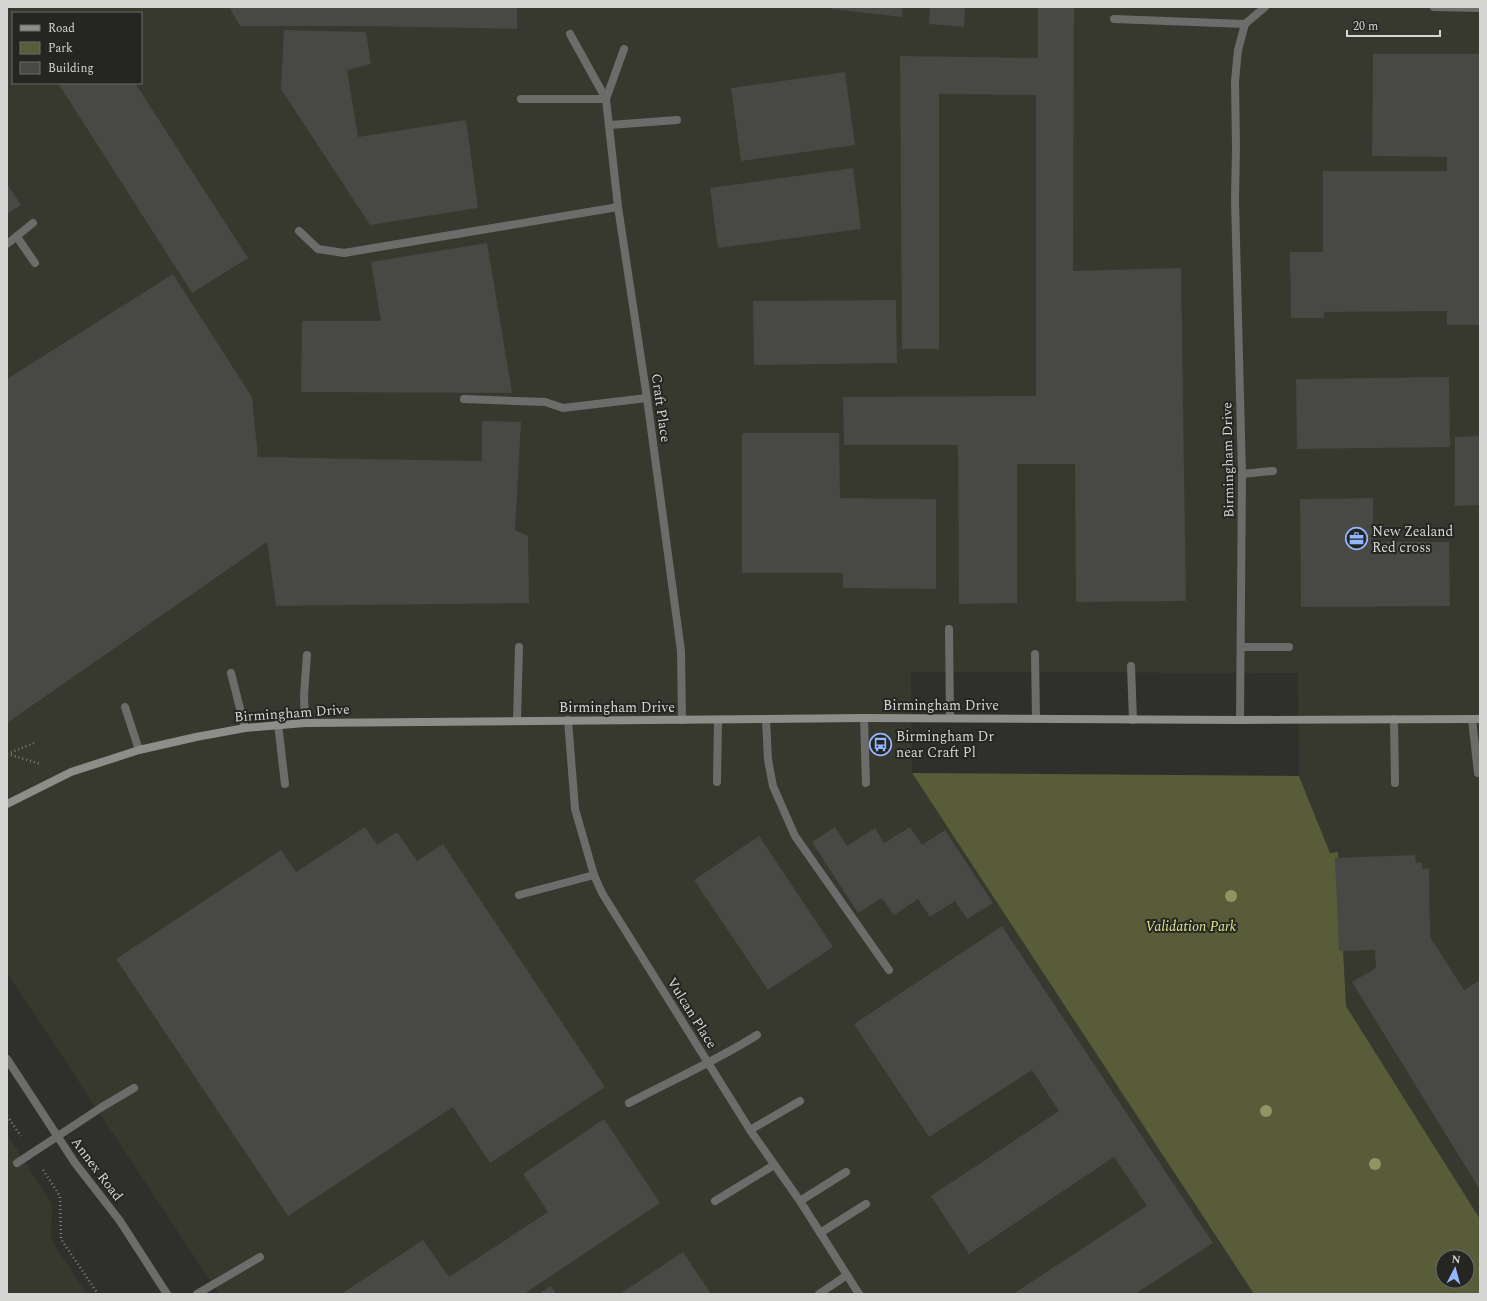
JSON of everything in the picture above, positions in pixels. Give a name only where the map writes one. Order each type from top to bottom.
[{"type":"main road","name":"Birmingham Drive","points":[[7,804],[71,772],[139,750],[196,737],[245,728],[278,724],[517,720],[766,720],[864,718],[1133,720],[1476,719]]},
{"type":"street","points":[[1114,19],[1245,24],[1265,7]]},
{"type":"street","points":[[1434,7],[1480,8]]},
{"type":"street","name":"Birmingham Drive","points":[[1240,720],[1242,474],[1235,200],[1235,80],[1238,50],[1245,24]]},
{"type":"street","points":[[570,34],[606,99]]},
{"type":"street","points":[[606,99],[624,49]]},
{"type":"street","points":[[521,99],[606,99]]},
{"type":"street","name":"Craft Place","points":[[606,99],[618,207],[681,651],[682,720]]},
{"type":"street","points":[[610,125],[677,120]]},
{"type":"street","points":[[299,231],[318,249],[344,253],[618,207]]},
{"type":"street","points":[[7,244],[33,223]]},
{"type":"street","points":[[17,237],[36,263]]},
{"type":"street","points":[[464,399],[545,402],[563,408],[646,398]]},
{"type":"street","points":[[1242,474],[1273,471]]},
{"type":"street","points":[[949,628],[950,718]]},
{"type":"street","points":[[517,720],[519,647]]},
{"type":"street","points":[[1241,647],[1289,647]]},
{"type":"street","points":[[1036,654],[1036,719]]},
{"type":"street","points":[[306,655],[304,696],[306,723]]},
{"type":"street","points":[[1131,666],[1133,720]]},
{"type":"street","points":[[231,673],[245,728]]},
{"type":"street","points":[[125,707],[139,750]]},
{"type":"street","points":[[864,718],[866,783]]},
{"type":"street","points":[[1476,719],[1478,773]]},
{"type":"street","name":"Vulcan Place","points":[[568,720],[575,809],[594,875],[602,893],[750,1130],[800,1201],[859,1294]]},
{"type":"street","points":[[717,782],[718,720]]},
{"type":"street","points":[[766,720],[768,760],[773,786],[795,836],[889,970]]},
{"type":"street","points":[[1394,720],[1395,783]]},
{"type":"street","points":[[278,724],[285,784]]},
{"type":"street","points":[[519,896],[594,875]]},
{"type":"street","points":[[629,1103],[709,1063],[757,1035]]},
{"type":"street","name":"Annex Road","points":[[7,1058],[75,1163],[120,1221],[167,1294]]},
{"type":"street","points":[[17,1163],[102,1107],[134,1088]]},
{"type":"street","points":[[750,1130],[800,1101]]},
{"type":"street","points":[[715,1201],[774,1165]]},
{"type":"street","points":[[800,1201],[846,1172]]},
{"type":"street","points":[[820,1233],[866,1204]]},
{"type":"street","points":[[197,1294],[260,1257]]},
{"type":"street","points":[[819,1294],[847,1275]]},
{"type":"path","points":[[7,754],[34,742]]},
{"type":"path","points":[[7,1116],[60,1196],[61,1239],[98,1294]]},
{"type":"shaded area","points":[[7,7],[1480,7],[1480,1219],[1346,1006],[1338,852],[1330,853],[1299,776],[1298,673],[911,672],[912,773],[1254,1294],[219,1294],[7,973]]},
{"type":"shaded area","points":[[7,1134],[52,1204],[51,1240],[87,1294],[7,1294]]},
{"type":"green space","name":"Validation Park","points":[[912,773],[1299,776],[1330,853],[1338,852],[1346,1006],[1480,1219],[1480,1294],[1254,1294]]},
{"type":"building","points":[[229,7],[517,7],[517,29],[367,26],[240,26]]},
{"type":"building","points":[[831,7],[903,7],[902,17],[831,9]]},
{"type":"building","points":[[930,7],[965,7],[964,27],[929,24]]},
{"type":"building","points":[[1038,7],[1074,7],[1073,271],[1181,268],[1186,601],[1076,602],[1075,464],[1017,464],[1017,603],[959,604],[958,445],[844,445],[843,397],[1036,396],[1036,95],[939,94],[939,349],[902,349],[900,56],[1038,58]]},
{"type":"building","points":[[284,30],[366,32],[371,64],[347,70],[358,137],[466,120],[478,208],[370,225],[281,89]]},
{"type":"building","points":[[1373,54],[1480,54],[1480,325],[1447,325],[1447,311],[1324,312],[1324,318],[1291,318],[1290,252],[1323,252],[1323,171],[1447,171],[1447,157],[1372,156]]},
{"type":"building","points":[[845,72],[855,145],[741,161],[731,88]]},
{"type":"building","points":[[59,84],[136,84],[248,258],[192,293]]},
{"type":"building","points":[[853,168],[861,229],[718,248],[710,188]]},
{"type":"building","points":[[7,184],[21,205],[7,214]]},
{"type":"building","points":[[487,243],[512,393],[301,392],[302,321],[381,321],[371,262]]},
{"type":"building","points":[[173,274],[252,397],[258,457],[482,461],[482,421],[521,422],[515,530],[528,536],[529,603],[276,606],[267,542],[7,723],[7,379]]},
{"type":"building","points":[[896,300],[897,363],[754,365],[753,301]]},
{"type":"building","points":[[1449,377],[1450,447],[1297,449],[1296,379]]},
{"type":"building","points":[[742,433],[839,433],[840,498],[936,499],[936,589],[843,588],[843,573],[742,573]]},
{"type":"building","points":[[1480,436],[1480,505],[1455,506],[1455,437]]},
{"type":"building","points":[[1373,498],[1373,542],[1449,542],[1450,606],[1301,607],[1300,499]]},
{"type":"building","points":[[365,827],[377,845],[397,832],[417,861],[443,844],[605,1087],[490,1163],[453,1107],[288,1216],[116,959],[281,850],[296,872]]},
{"type":"building","points":[[835,827],[847,846],[875,828],[884,843],[910,827],[922,845],[945,830],[993,903],[967,919],[955,901],[930,917],[918,899],[894,915],[882,898],[858,913],[812,842]]},
{"type":"building","points":[[759,836],[833,947],[768,990],[694,880]]},
{"type":"building","points":[[1415,855],[1416,863],[1422,862],[1422,869],[1429,868],[1430,937],[1464,990],[1480,980],[1480,1190],[1352,982],[1376,968],[1375,950],[1339,951],[1335,858]]},
{"type":"building","points":[[1002,926],[1213,1243],[1135,1294],[1013,1294],[1147,1206],[1114,1157],[969,1254],[931,1196],[1059,1111],[1032,1070],[929,1137],[854,1024]]},
{"type":"building","points":[[604,1119],[660,1203],[524,1294],[341,1294],[423,1240],[449,1277],[548,1212],[523,1174]]},
{"type":"building","points":[[683,1252],[711,1294],[620,1294]]},
{"type":"building","points":[[551,1286],[556,1294],[538,1294]]},
{"type":"place","name":"New Zealand Red cross","points":[[1357,539]]},
{"type":"place","name":"Birmingham Dr near Craft Pl","points":[[881,744]]}]
